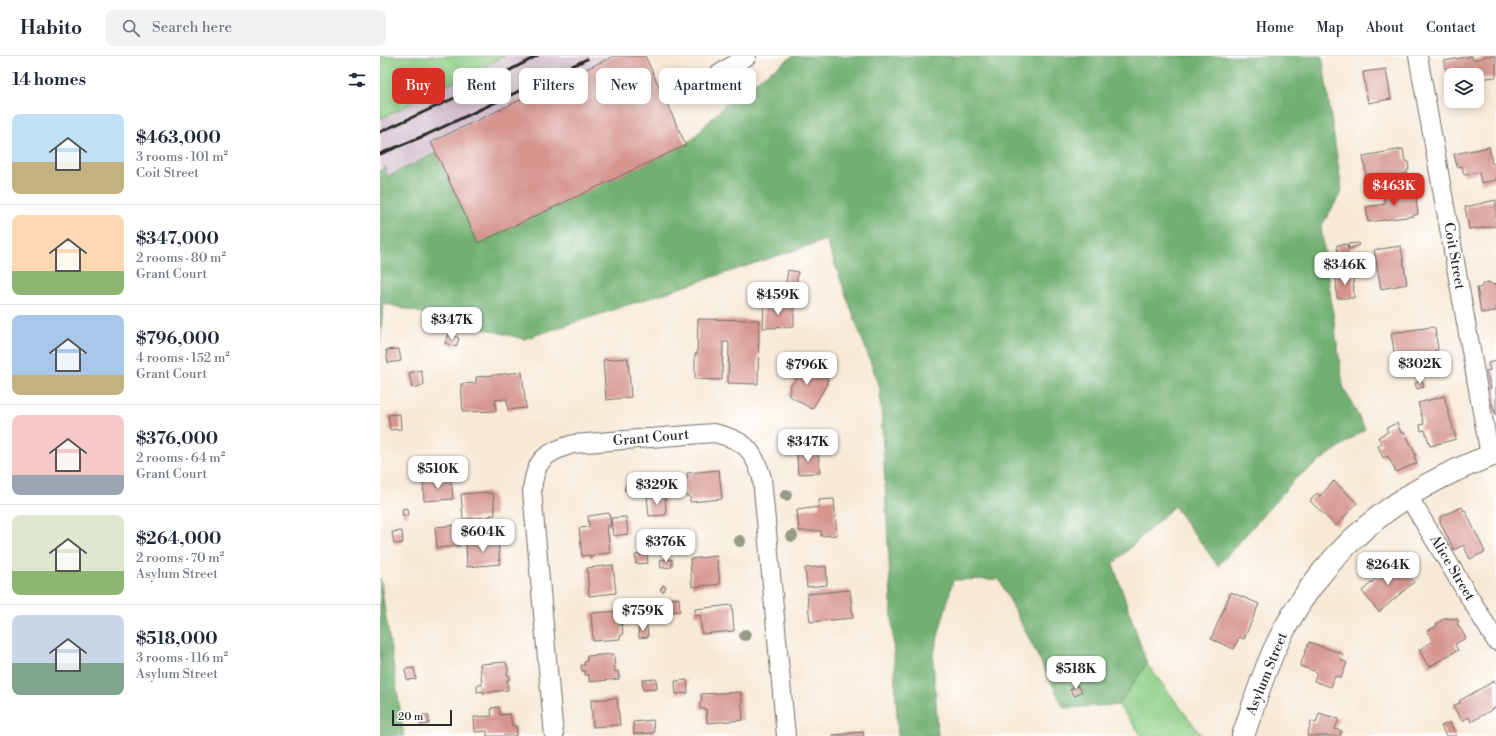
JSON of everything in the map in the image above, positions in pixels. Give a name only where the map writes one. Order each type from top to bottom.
[{"type":"street","points":[[728,68],[747,56]]},
{"type":"street","name":"Coit Street","points":[[1418,56],[1493,455]]},
{"type":"street","name":"Grant Court","points":[[554,736],[532,491],[533,477],[536,468],[545,455],[557,449],[574,444],[714,433],[732,437],[748,448],[758,462],[762,478],[786,736]]},
{"type":"street","name":"Asylum Street","points":[[1243,736],[1275,649],[1291,617],[1311,586],[1336,555],[1355,536],[1408,496],[1446,474],[1493,455]]},
{"type":"street","name":"Alice Street","points":[[1408,496],[1496,641]]},
{"type":"shaded area","points":[[505,56],[616,56],[588,72],[588,68],[519,68],[519,104],[530,104],[450,149],[387,177],[386,167],[380,170],[380,119],[410,104],[445,104],[445,86],[453,82],[453,104],[511,104],[511,68],[481,68]]},
{"type":"green space","points":[[380,56],[505,56],[481,68],[453,68],[453,82],[445,86],[445,68],[392,68],[392,104],[410,104],[380,119]]},
{"type":"green space","points":[[793,56],[1322,56],[1342,191],[1321,227],[1343,386],[1365,429],[1296,478],[1218,566],[1174,506],[1113,564],[1147,664],[1118,705],[1064,708],[999,579],[953,580],[933,656],[938,736],[898,736],[880,388],[826,240],[524,339],[383,303],[380,343],[380,170],[386,167],[387,177],[436,153],[478,242],[686,145],[726,104],[756,104],[756,81]]},
{"type":"green space","points":[[380,578],[404,736],[380,736]]},
{"type":"green space","points":[[1147,664],[1202,736],[1142,736],[1118,705]]},
{"type":"building","points":[[614,56],[645,56],[651,68],[596,68],[596,104],[651,104],[651,69],[659,86],[659,104],[667,104],[686,145],[478,243],[431,142],[519,101],[519,104],[588,104],[588,68]]},
{"type":"building","points":[[1472,56],[1473,60],[1483,58],[1483,56],[1496,56],[1496,77],[1484,78],[1484,68],[1445,68],[1444,61]]},
{"type":"building","points":[[1386,69],[1391,99],[1368,103],[1363,72]]},
{"type":"building","points":[[1489,147],[1492,164],[1496,163],[1496,180],[1481,183],[1479,172],[1464,175],[1462,166],[1457,167],[1454,154]]},
{"type":"building","points":[[1403,149],[1405,161],[1408,161],[1409,170],[1407,170],[1407,173],[1383,178],[1384,182],[1368,185],[1363,156]]},
{"type":"building","points":[[1415,191],[1418,214],[1414,216],[1368,222],[1366,207],[1385,204],[1384,195]]},
{"type":"building","points":[[1496,200],[1496,226],[1469,229],[1465,207]]},
{"type":"building","points":[[1358,243],[1359,245],[1349,249],[1348,244]]},
{"type":"building","points":[[1347,244],[1348,256],[1338,257],[1337,245]]},
{"type":"building","points":[[1401,246],[1407,284],[1381,289],[1374,250]]},
{"type":"building","points":[[788,270],[798,272],[796,285],[786,283]]},
{"type":"building","points":[[1353,274],[1354,298],[1337,298],[1336,275]]},
{"type":"building","points":[[1489,282],[1493,285],[1496,284],[1496,311],[1481,313],[1477,288],[1480,288],[1484,283]]},
{"type":"building","points":[[764,304],[794,306],[794,327],[763,328]]},
{"type":"building","points":[[698,319],[759,320],[758,384],[728,383],[729,342],[723,342],[722,380],[695,379],[695,354],[697,354]]},
{"type":"building","points":[[1431,327],[1435,328],[1438,350],[1434,350],[1435,352],[1422,354],[1423,359],[1396,363],[1391,333]]},
{"type":"building","points":[[449,334],[459,338],[456,347],[445,343]]},
{"type":"building","points":[[399,349],[401,361],[388,363],[386,350]]},
{"type":"building","points":[[628,358],[631,397],[606,400],[603,360]]},
{"type":"building","points":[[1496,361],[1496,416],[1492,403],[1490,404],[1486,390],[1491,388],[1486,371],[1490,370],[1488,363]]},
{"type":"building","points":[[795,362],[807,369],[805,372],[813,376],[816,371],[828,379],[827,384],[812,409],[788,395],[791,390],[790,386],[797,379],[788,374]]},
{"type":"building","points":[[421,370],[424,385],[412,388],[409,373]]},
{"type":"building","points":[[522,372],[526,408],[508,410],[507,399],[495,400],[496,411],[463,412],[461,384],[476,383],[476,377]]},
{"type":"building","points":[[1422,381],[1424,387],[1417,389],[1415,383]]},
{"type":"building","points":[[1444,396],[1456,439],[1430,446],[1425,430],[1421,431],[1420,425],[1424,424],[1418,403]]},
{"type":"building","points":[[400,414],[401,429],[390,430],[388,415]]},
{"type":"building","points":[[1397,423],[1401,433],[1405,432],[1416,456],[1414,457],[1417,463],[1396,472],[1388,456],[1383,458],[1378,446],[1382,444],[1378,437],[1388,432],[1386,428]]},
{"type":"building","points":[[818,452],[820,473],[798,474],[797,454]]},
{"type":"building","points":[[445,463],[447,474],[429,478],[427,467]]},
{"type":"building","points":[[719,470],[722,499],[690,502],[690,496],[686,496],[684,480],[688,479],[687,473]]},
{"type":"building","points":[[451,479],[453,499],[424,501],[423,481]]},
{"type":"building","points":[[630,479],[639,484],[632,495],[624,489]]},
{"type":"building","points":[[1334,481],[1357,503],[1336,526],[1310,501],[1317,493],[1320,496]]},
{"type":"building","points":[[488,492],[489,494],[493,493],[495,515],[490,515],[490,517],[463,519],[461,494]]},
{"type":"building","points":[[665,496],[666,515],[649,516],[647,497]]},
{"type":"building","points":[[834,499],[837,535],[821,536],[821,531],[799,531],[797,510],[819,507],[819,500]]},
{"type":"building","points":[[1462,507],[1464,511],[1465,510],[1485,552],[1470,559],[1463,545],[1454,550],[1440,522],[1440,517]]},
{"type":"building","points":[[407,508],[408,516],[403,516],[402,509]]},
{"type":"building","points":[[609,513],[611,526],[607,526],[610,553],[593,555],[593,557],[590,558],[590,555],[582,556],[579,528],[589,527],[588,516]]},
{"type":"building","points":[[626,517],[628,534],[613,536],[611,518]]},
{"type":"building","points":[[458,525],[460,546],[437,548],[435,527]]},
{"type":"building","points":[[402,531],[403,543],[394,544],[392,532]]},
{"type":"building","points":[[498,541],[500,564],[467,567],[466,542]]},
{"type":"building","points":[[647,554],[648,563],[636,564],[635,555]]},
{"type":"building","points":[[717,556],[720,584],[692,587],[690,559]]},
{"type":"building","points":[[672,559],[672,567],[661,568],[660,560]]},
{"type":"building","points":[[1396,561],[1414,582],[1379,612],[1362,591]]},
{"type":"building","points":[[613,565],[616,593],[589,596],[587,568]]},
{"type":"building","points":[[826,566],[827,585],[807,587],[805,568]]},
{"type":"building","points":[[663,585],[666,587],[663,592],[660,590]]},
{"type":"building","points":[[850,590],[853,618],[810,622],[807,594]]},
{"type":"building","points":[[1231,592],[1259,604],[1244,639],[1239,637],[1234,649],[1211,639]]},
{"type":"building","points":[[679,598],[680,611],[661,613],[659,600]]},
{"type":"building","points":[[732,605],[734,631],[702,634],[700,615],[695,616],[695,609]]},
{"type":"building","points":[[619,611],[620,625],[622,624],[623,635],[620,636],[620,639],[593,641],[591,613]]},
{"type":"building","points":[[1445,618],[1457,619],[1459,622],[1457,623],[1466,638],[1455,644],[1458,650],[1429,667],[1419,650],[1433,641],[1427,631],[1437,626],[1436,624]]},
{"type":"building","points":[[647,626],[648,637],[639,638],[638,627]]},
{"type":"building","points":[[1309,642],[1343,654],[1341,660],[1347,663],[1341,678],[1335,676],[1331,687],[1314,681],[1317,672],[1300,666]]},
{"type":"building","points":[[614,654],[615,672],[618,671],[619,679],[589,682],[589,675],[585,675],[585,671],[582,671],[581,665],[585,665],[584,662],[587,661],[587,656]]},
{"type":"building","points":[[506,662],[508,669],[507,675],[509,675],[509,680],[507,680],[508,690],[483,693],[483,691],[477,692],[477,685],[482,685],[480,664]]},
{"type":"building","points":[[414,668],[416,679],[407,680],[405,669]]},
{"type":"building","points":[[656,679],[657,689],[643,690],[642,680]]},
{"type":"building","points":[[687,680],[688,693],[676,694],[675,681]]},
{"type":"building","points":[[1494,681],[1496,684],[1496,707],[1471,722],[1469,717],[1462,721],[1453,706]]},
{"type":"building","points":[[1077,685],[1082,691],[1075,696],[1070,690]]},
{"type":"building","points":[[741,692],[743,720],[707,723],[706,709],[700,709],[700,701],[702,701],[701,694]]},
{"type":"building","points":[[617,698],[620,725],[593,727],[591,700]]},
{"type":"building","points":[[499,707],[500,715],[510,714],[512,726],[516,726],[517,735],[487,736],[487,731],[475,732],[474,717],[492,716],[491,708]]},
{"type":"building","points":[[1319,713],[1339,719],[1335,729],[1342,731],[1340,736],[1307,736],[1311,721],[1316,723]]},
{"type":"building","points":[[422,715],[428,715],[429,724],[420,725],[419,719],[423,719]]},
{"type":"building","points":[[653,720],[654,733],[634,734],[633,722]]},
{"type":"building","points":[[1450,722],[1456,735],[1455,736],[1446,736],[1441,726]]},
{"type":"building","points":[[863,732],[864,736],[833,736],[833,735]]},
{"type":"railway","points":[[380,132],[472,90],[537,56]]},
{"type":"railway","points":[[380,154],[426,135],[587,59]]}]
